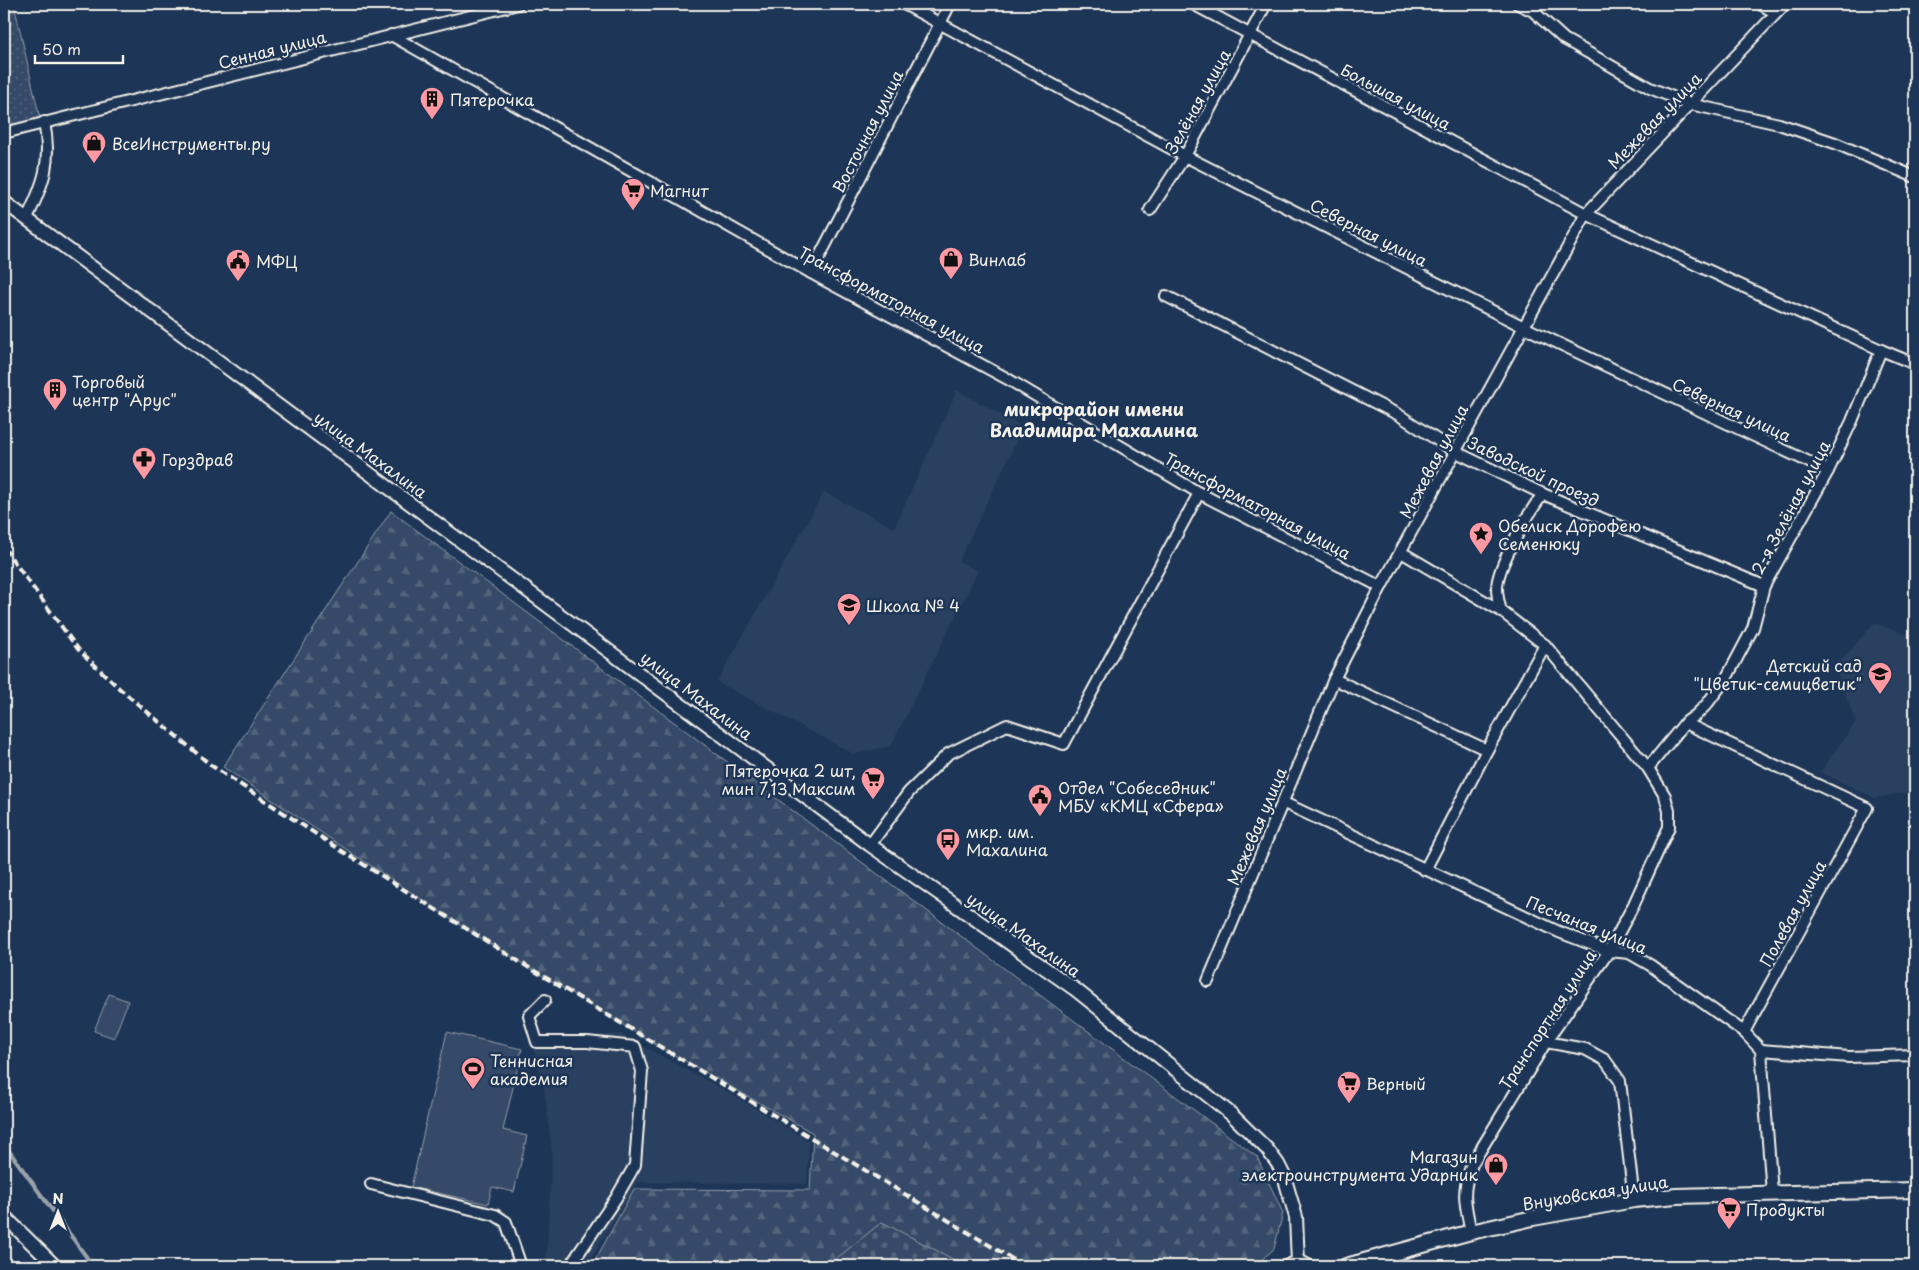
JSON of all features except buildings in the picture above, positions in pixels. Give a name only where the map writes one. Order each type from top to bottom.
[{"type":"main road","name":"Внуковская улица","points":[[1346,1266],[1472,1232],[1533,1218],[1634,1200],[1676,1196],[1915,1190]]},
{"type":"street","name":"Сенная улица","points":[[4,133],[518,4]]},
{"type":"street","name":"Северная улица","points":[[904,4],[1185,156],[1524,327],[1828,471]]},
{"type":"street","name":"Восточная улица","points":[[811,273],[939,22],[950,4]]},
{"type":"street","name":"Большая улица","points":[[1193,4],[1586,214]]},
{"type":"street","name":"Зелёная улица","points":[[1150,210],[1185,156],[1266,4]]},
{"type":"street","points":[[1518,4],[1532,11],[1564,39],[1650,88],[1690,104],[1779,124],[1835,143],[1915,177]]},
{"type":"street","points":[[1760,4],[1776,13]]},
{"type":"street","name":"Межевая улица","points":[[1208,981],[1334,680],[1381,587],[1454,451],[1586,214],[1785,4]]},
{"type":"street","name":"Трансформаторная улица","points":[[391,35],[811,273],[1006,378],[1199,493],[1381,587]]},
{"type":"street","points":[[27,218],[37,196],[46,168],[48,151],[44,122]]},
{"type":"street","name":"улица Махалина","points":[[4,202],[870,845],[1076,990],[1231,1114],[1254,1135],[1278,1164],[1289,1188],[1296,1218],[1298,1265]]},
{"type":"street","points":[[1586,214],[1880,350],[1915,364]]},
{"type":"street","name":"Заводской проезд","points":[[1166,296],[1399,415],[1454,451],[1542,494],[1764,586]]},
{"type":"street","name":"2-я Зелёная улица","points":[[1648,768],[1685,723],[1696,716],[1727,677],[1753,628],[1764,586],[1828,471],[1852,421],[1880,350]]},
{"type":"street","points":[[870,845],[910,792],[948,754],[1007,725],[1064,744],[1199,493]]},
{"type":"street","points":[[1501,611],[1497,588],[1500,571],[1533,506],[1542,494]]},
{"type":"street","name":"Транспортная улица","points":[[1401,552],[1501,611],[1545,645],[1648,768],[1665,796],[1669,811],[1670,828],[1634,904],[1609,951],[1546,1042],[1472,1164],[1466,1181],[1464,1199],[1472,1232]]},
{"type":"street","points":[[1425,870],[1487,750],[1545,645]]},
{"type":"street","points":[[1334,680],[1487,750]]},
{"type":"street","name":"Полевая улица","points":[[1685,723],[1867,808],[1744,1032]]},
{"type":"street","name":"Песчаная улица","points":[[1282,802],[1559,932],[1609,951],[1629,953],[1650,965],[1744,1032],[1762,1050]]},
{"type":"street","points":[[545,1000],[529,1016],[537,1042],[587,1042],[635,1047],[642,1071],[635,1165],[616,1198],[570,1266]]},
{"type":"street","points":[[1546,1042],[1585,1049],[1605,1060],[1620,1081],[1634,1200]]},
{"type":"street","points":[[1772,1193],[1762,1050],[1849,1057],[1915,1055]]},
{"type":"street","points":[[371,1184],[495,1215],[506,1222],[522,1266]]},
{"type":"street","points":[[4,1216],[55,1266]]},
{"type":"shaded area","name":"Школа № 4","points":[[957,390],[1023,427],[959,561],[978,571],[891,746],[854,754],[717,682],[824,492],[894,528]]},
{"type":"shaded area","name":"Детский сад \"Цветик-семицветик\"","points":[[1874,623],[1915,637],[1915,791],[1875,798],[1820,772],[1856,722],[1835,668]]},
{"type":"shaded area","points":[[621,1034],[726,1091],[809,1141],[807,1184],[638,1182],[586,1266],[546,1266],[552,1153],[544,1086],[530,1039]]},
{"type":"green space","points":[[4,4],[14,4],[41,123],[4,128]]},
{"type":"green space","points":[[391,511],[1257,1157],[1283,1213],[1274,1249],[1254,1266],[592,1266],[634,1189],[810,1190],[813,1133],[653,1043],[461,926],[223,767]]},
{"type":"green space","points":[[109,994],[128,1001],[114,1038],[94,1031]]},
{"type":"green space","name":"Теннисная академия","points":[[447,1032],[522,1049],[503,1130],[527,1136],[514,1192],[492,1187],[488,1204],[411,1187]]},
{"type":"green space","points":[[882,1222],[966,1266],[827,1266]]},
{"type":"waterway","points":[[4,1144],[93,1266]]},
{"type":"railway","points":[[4,548],[78,649],[120,689],[212,766],[342,851],[523,964],[1024,1266]]},
{"type":"place","name":"Пятерочка","points":[[432,120]]},
{"type":"place","name":"ВсеИнструменты.ру","points":[[94,164]]},
{"type":"place","name":"Магнит","points":[[633,211]]},
{"type":"place","name":"Винлаб","points":[[951,280]]},
{"type":"place","name":"МФЦ","points":[[238,282]]},
{"type":"place","name":"Торговый центр \"Арус\"","points":[[55,411]]},
{"type":"place","name":"Горздрав","points":[[144,480]]},
{"type":"place","name":"Обелиск Дорофею Семенюку","points":[[1481,555]]},
{"type":"place","name":"Школа № 4","points":[[849,626]]},
{"type":"place","name":"Детский сад \"Цветик-семицветик\"","points":[[1880,695]]},
{"type":"place","name":"Пятерочка 2 шт, мин 7,13 Максим","points":[[873,800]]},
{"type":"place","name":"Отдел \"Собеседник\" МБУ «КМЦ «Сфера»","points":[[1040,817]]},
{"type":"place","name":"мкр. им. Махалина","points":[[948,861]]},
{"type":"place","name":"Теннисная академия","points":[[473,1090]]},
{"type":"place","name":"Верный","points":[[1349,1104]]},
{"type":"place","name":"Магазин электроинструмента Ударник","points":[[1496,1186]]},
{"type":"place","name":"Продукты","points":[[1729,1230]]},
{"type":"district","name":"микрорайон имени Владимира Махалина","points":[[1094,418]]}]
